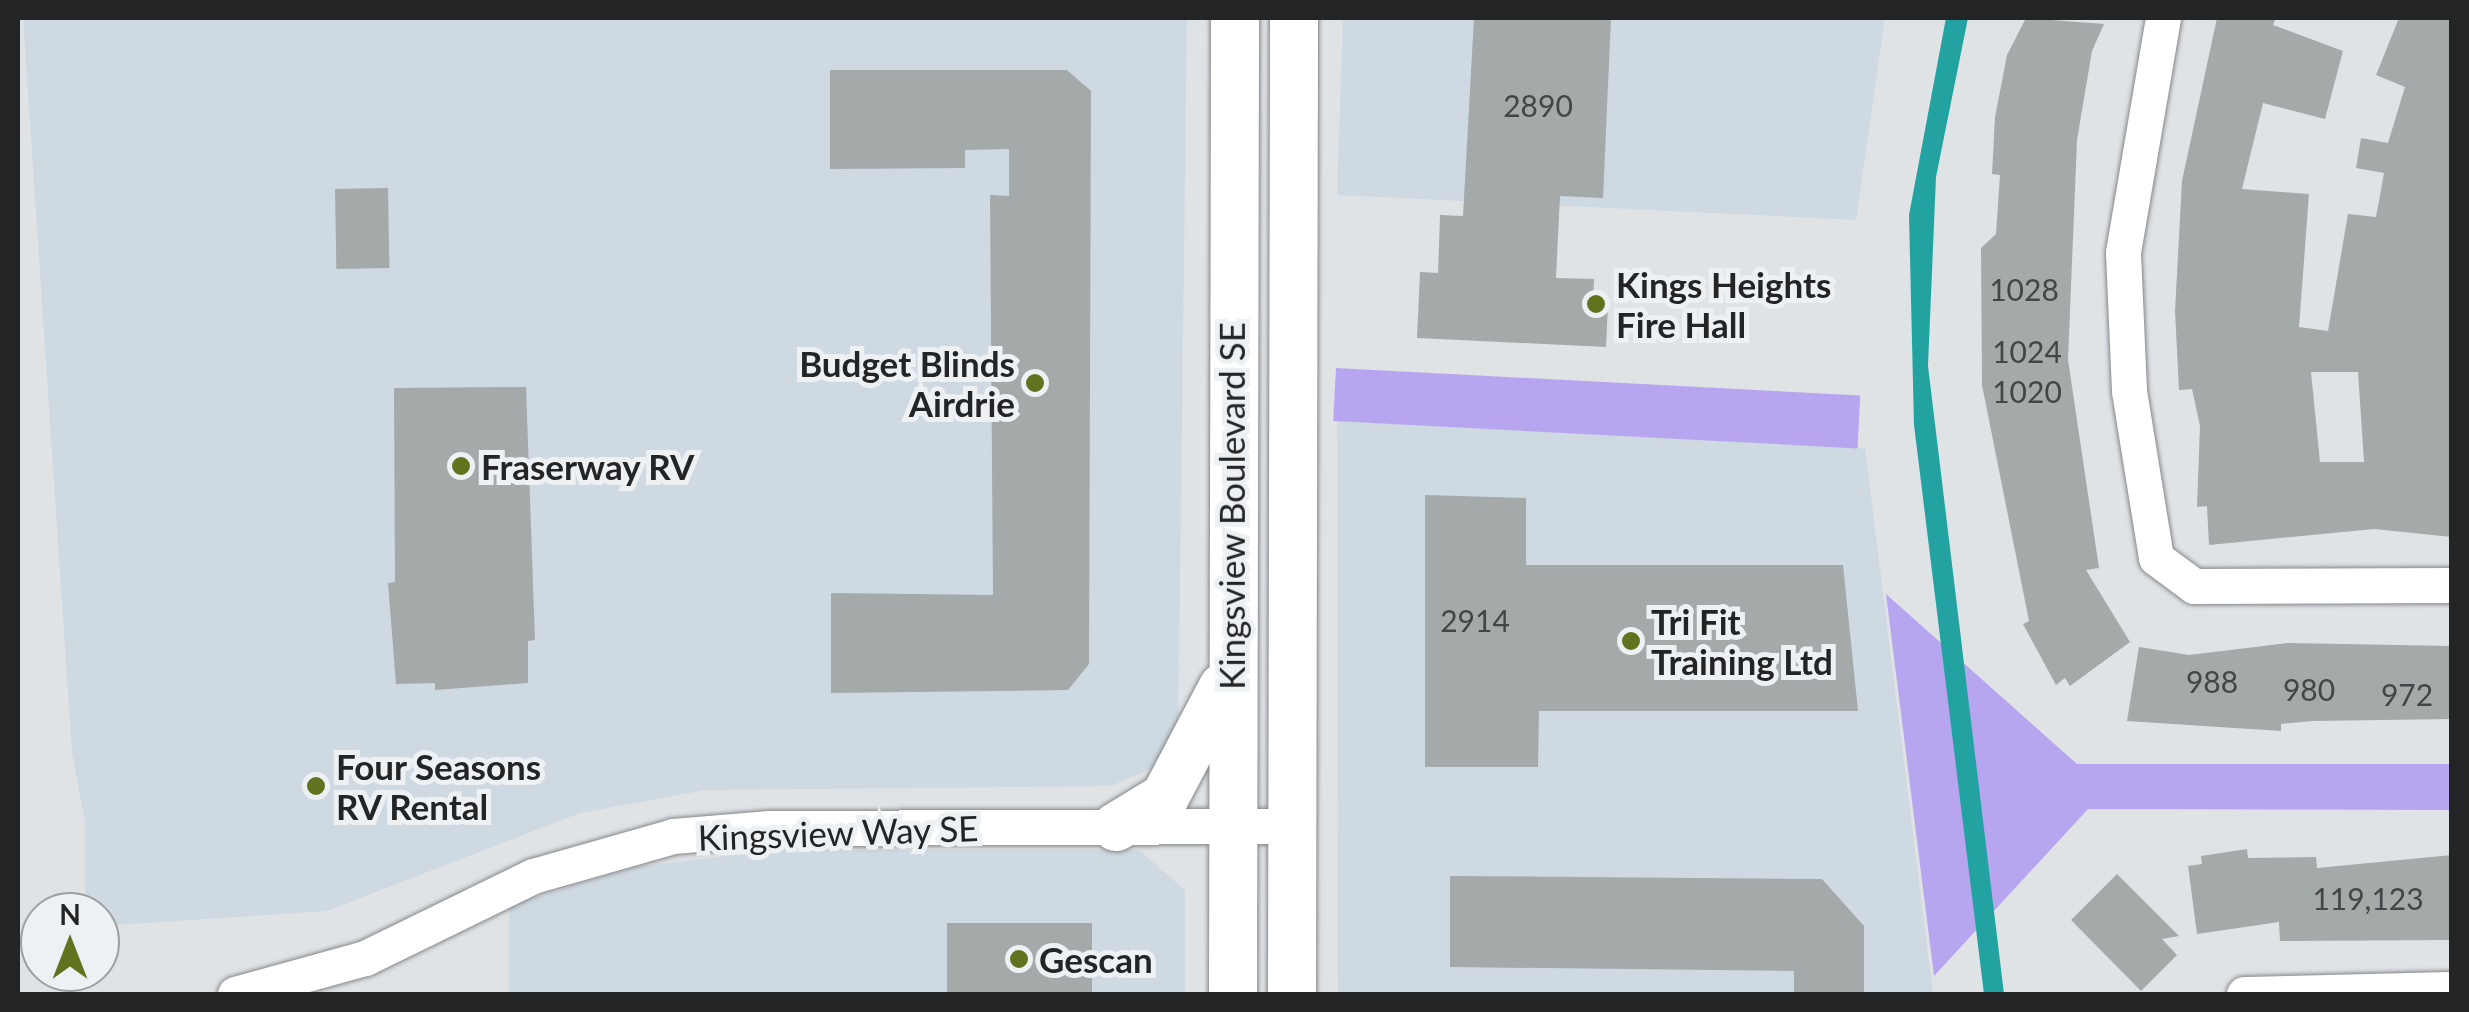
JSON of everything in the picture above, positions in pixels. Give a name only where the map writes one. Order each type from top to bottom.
[{"type":"main road","name":"Kingsview Boulevard SE","points":[[1233,994],[1230,670],[1235,18]]},
{"type":"main road","name":"Kingsview Boulevard SE","points":[[1292,994],[1294,18]]},
{"type":"main road","points":[[1116,827],[1165,797],[1185,771],[1230,670]]},
{"type":"street","points":[[2163,18],[2123,252],[2129,391],[2156,558],[2194,586],[2452,585]]},
{"type":"street","name":"Kingsview Way SE","points":[[235,994],[365,958],[533,876],[674,836],[770,828],[1291,826]]},
{"type":"street","points":[[2244,994],[2452,990]]},
{"type":"shaded area","points":[[23,18],[1187,18],[1178,735],[1153,768],[1111,786],[706,790],[580,813],[327,911],[120,925],[120,892],[85,892],[85,821],[72,753]]},
{"type":"shaded area","points":[[1343,18],[1885,18],[1856,220],[1337,195]]},
{"type":"shaded area","points":[[1336,368],[1860,395],[1858,448],[1333,421]]},
{"type":"shaded area","points":[[1337,421],[1865,448],[1933,994],[1338,994]]},
{"type":"shaded area","points":[[1886,594],[2077,764],[2451,764],[2451,810],[2088,809],[1934,976]]},
{"type":"shaded area","points":[[779,850],[1139,850],[1185,890],[1185,994],[509,994],[509,906],[633,867]]},
{"type":"water","points":[[1946,18],[1968,18],[1936,177],[1928,366],[2004,994],[1984,994],[1914,425],[1909,215]]},
{"type":"building","points":[[1474,18],[1611,18],[1603,198],[1560,196],[1556,278],[1594,279],[1593,303],[1608,304],[1606,347],[1417,338],[1420,272],[1438,273],[1440,215],[1463,216]]},
{"type":"building","points":[[2026,18],[2104,24],[2092,51],[2077,140],[2068,360],[2099,568],[2086,570],[2130,642],[2070,686],[2065,678],[2056,685],[2023,624],[2029,621],[1982,385],[1981,248],[1996,234],[2000,175],[1992,174],[1995,117],[2007,55]]},
{"type":"building","points":[[2217,18],[2276,18],[2273,25],[2343,51],[2325,119],[2263,103],[2242,189],[2309,194],[2299,327],[2328,331],[2348,214],[2376,217],[2384,173],[2356,168],[2361,138],[2388,143],[2405,87],[2376,75],[2399,18],[2452,18],[2452,537],[2374,529],[2209,545],[2207,506],[2197,507],[2200,426],[2192,389],[2179,390],[2175,311],[2182,181]],"holes":[[[2311,372],[2358,372],[2364,462],[2320,462]]]},
{"type":"building","points":[[830,70],[1067,70],[1091,91],[1089,664],[1068,690],[831,693],[831,593],[993,595],[990,195],[1009,196],[1009,149],[965,150],[965,168],[830,169]]},
{"type":"building","points":[[388,188],[389,268],[336,269],[335,189]]},
{"type":"building","name":"Fraserway RV","points":[[526,387],[535,640],[528,641],[528,683],[435,690],[435,683],[396,684],[388,583],[395,582],[394,388]]},
{"type":"building","points":[[1425,495],[1526,498],[1526,565],[1843,565],[1858,711],[1539,711],[1538,767],[1425,767]]},
{"type":"building","points":[[2288,643],[2452,646],[2452,719],[2313,721],[2281,724],[2281,731],[2127,721],[2139,647],[2189,655]]},
{"type":"building","points":[[2247,849],[2248,858],[2316,857],[2317,868],[2452,855],[2452,940],[2280,941],[2279,922],[2197,934],[2188,866],[2202,864],[2201,856]]},
{"type":"building","points":[[2117,874],[2179,936],[2162,939],[2177,955],[2141,991],[2071,920]]},
{"type":"building","points":[[1450,876],[1822,879],[1864,926],[1864,994],[1794,994],[1794,971],[1450,967]]},
{"type":"building","name":"Gescan","points":[[947,923],[1092,923],[1092,994],[947,994]]},
{"type":"place","name":"Kings Heights Fire Hall","points":[[1596,304]]},
{"type":"place","name":"Budget Blinds Airdrie","points":[[1035,383]]},
{"type":"place","name":"Fraserway RV","points":[[461,466]]},
{"type":"place","name":"Tri Fit Training Ltd","points":[[1631,641]]},
{"type":"place","name":"Four Seasons RV Rental","points":[[316,786]]},
{"type":"place","name":"Gescan","points":[[1019,959]]}]
